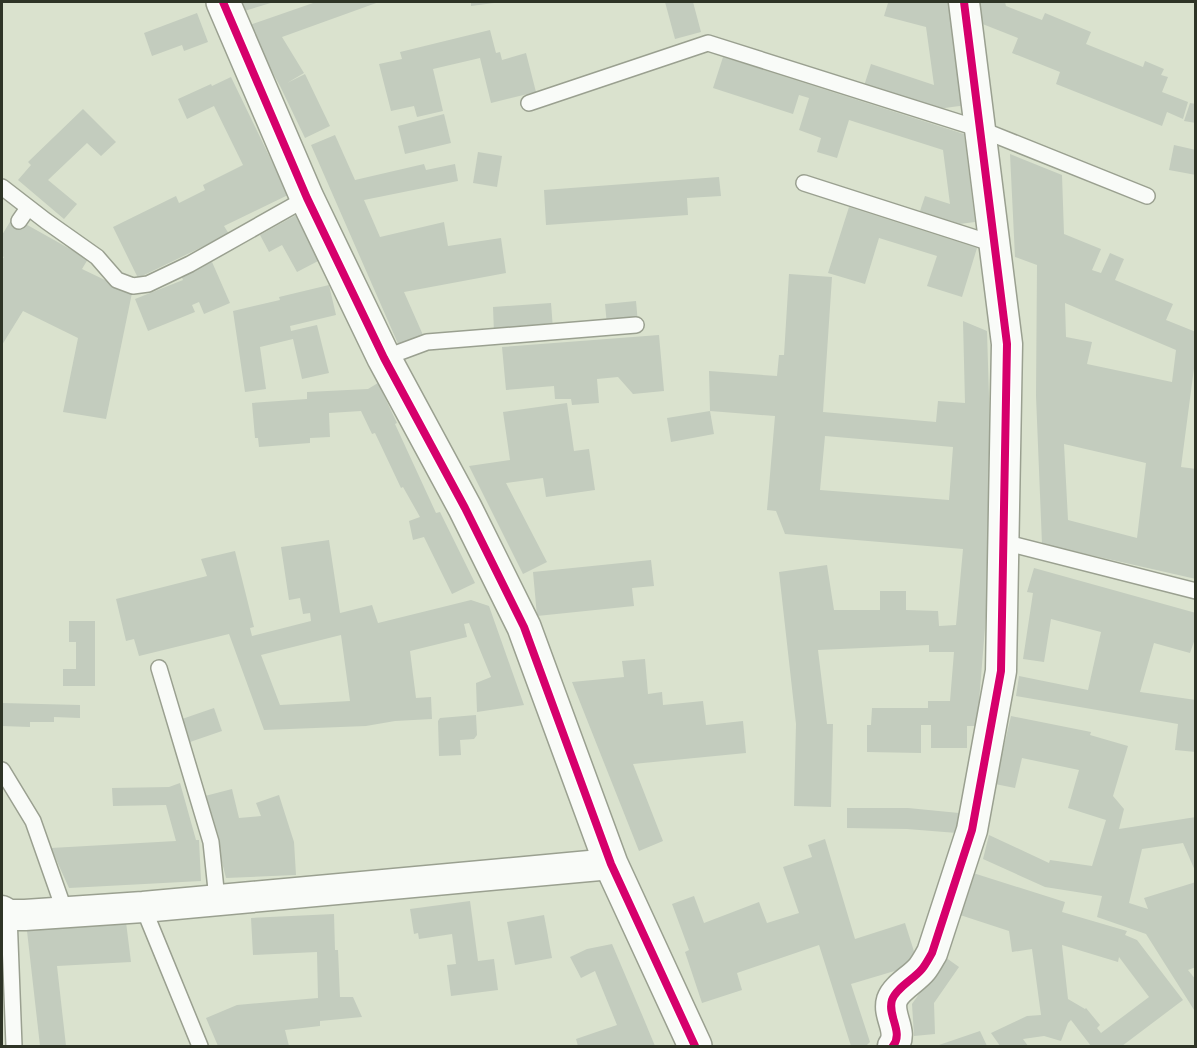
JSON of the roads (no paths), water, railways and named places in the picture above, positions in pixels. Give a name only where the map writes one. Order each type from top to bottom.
[{"type":"street","points":[[223,2],[307,198],[384,358],[465,508],[524,627],[611,864],[695,1047]]},
{"type":"street","points":[[893,1047],[897,1040],[891,1008],[892,999],[922,969],[932,953],[972,830],[1001,671],[1007,344],[964,2]]},
{"type":"street","points":[[5,913],[143,907],[611,864]]},
{"type":"lane","points":[[529,103],[708,43],[980,129],[1147,196]]},
{"type":"lane","points":[[804,183],[994,244]]},
{"type":"lane","points":[[2,187],[23,214],[97,257],[117,280],[133,286],[148,284],[190,264],[307,198]]},
{"type":"lane","points":[[384,358],[427,342],[636,325]]},
{"type":"lane","points":[[1003,542],[1196,591]]},
{"type":"lane","points":[[159,668],[211,842],[216,899]]},
{"type":"lane","points":[[2,770],[33,821],[65,912]]},
{"type":"lane","points":[[143,907],[200,1047]]},
{"type":"lane","points":[[5,913],[14,1047]]}]
